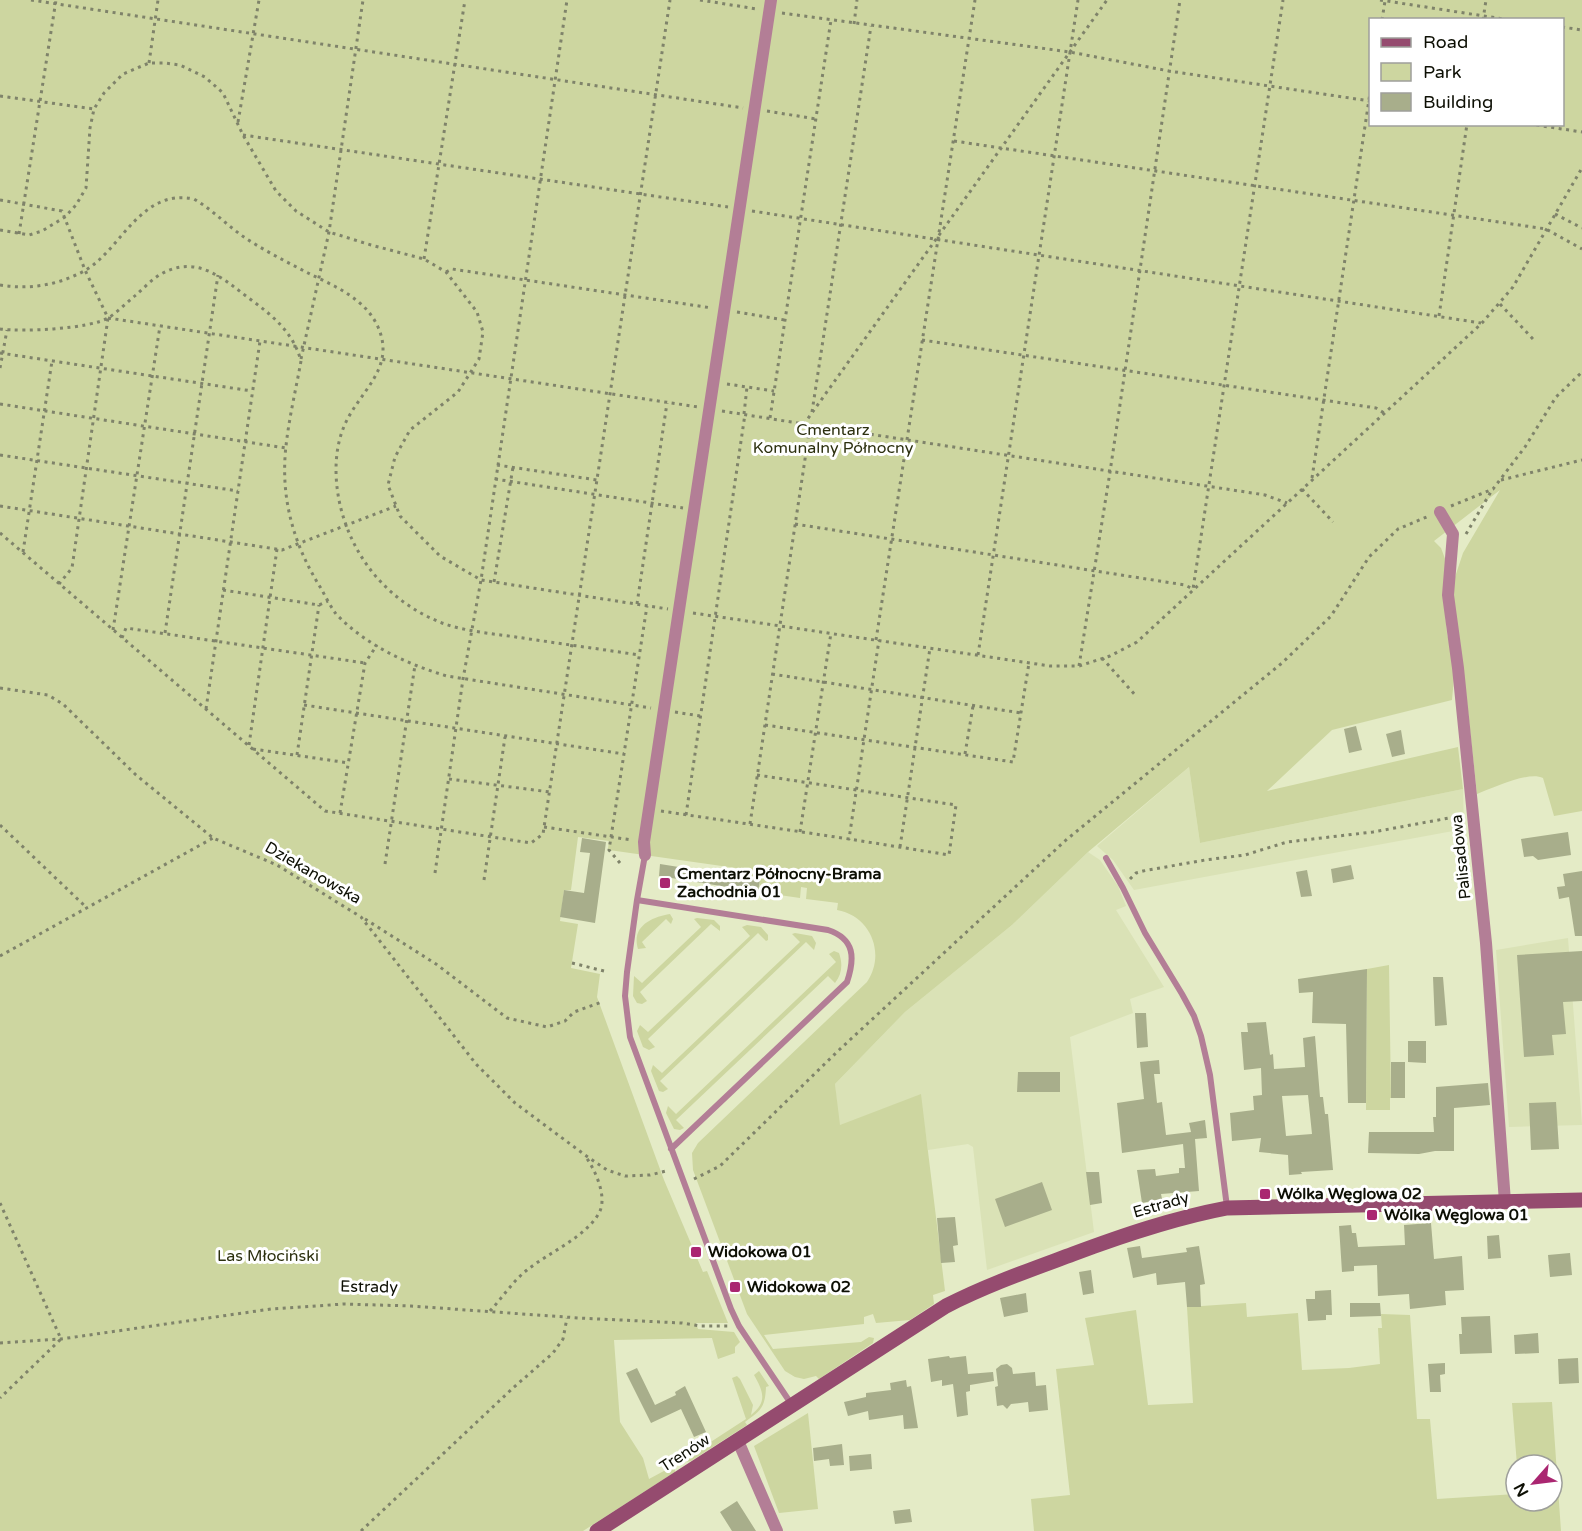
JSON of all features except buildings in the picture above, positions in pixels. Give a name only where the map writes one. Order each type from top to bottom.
[{"type":"main road","name":"Estrady","points":[[792,1405],[946,1306],[989,1284],[1138,1230],[1189,1215],[1227,1208],[1582,1200]]},
{"type":"main road","name":"Trenów","points":[[597,1531],[792,1405]]},
{"type":"street","points":[[644,848],[693,510],[771,5]]},
{"type":"street","name":"Palisadowa","points":[[1440,512],[1452,534],[1448,595],[1458,668],[1489,971],[1505,1202]]},
{"type":"street","points":[[738,1440],[777,1531]]},
{"type":"lane","points":[[644,848],[627,972],[625,999],[627,1027],[728,1301],[740,1326],[792,1405]]},
{"type":"lane","points":[[1106,858],[1145,933],[1182,994],[1201,1036],[1210,1075],[1227,1208]]},
{"type":"lane","points":[[637,900],[828,930],[840,934],[848,942],[851,952],[850,972],[847,982],[841,989],[671,1149]]},
{"type":"path","points":[[31,0],[816,118]]},
{"type":"path","points":[[149,63],[158,0]]},
{"type":"path","points":[[238,124],[259,0]]},
{"type":"path","points":[[363,0],[328,232],[301,360],[286,448],[286,488],[297,545],[309,570],[336,613],[363,637],[393,656],[447,676],[700,716]]},
{"type":"path","points":[[424,259],[465,0]]},
{"type":"path","points":[[435,873],[567,0]]},
{"type":"path","points":[[0,532],[325,811],[531,843],[543,834],[670,0]]},
{"type":"path","points":[[700,0],[771,5],[854,24],[1070,52],[1169,71],[1369,101]]},
{"type":"path","points":[[854,24],[857,0]]},
{"type":"path","points":[[849,839],[872,690],[891,539],[975,0]]},
{"type":"path","points":[[978,655],[1078,0]]},
{"type":"path","points":[[804,424],[1107,0]]},
{"type":"path","points":[[1079,666],[1180,0]]},
{"type":"path","points":[[1193,590],[1283,0]]},
{"type":"path","points":[[1382,18],[1383,0],[1483,17],[1486,0]]},
{"type":"path","points":[[19,234],[55,2]]},
{"type":"path","points":[[770,418],[831,20]]},
{"type":"path","points":[[812,414],[871,26]]},
{"type":"path","points":[[1564,27],[1582,30]]},
{"type":"path","points":[[0,230],[29,235],[42,231],[64,218],[76,205],[86,188],[90,128],[94,109],[104,93],[123,74],[149,63],[180,65],[205,77],[223,93],[243,135],[276,190],[296,211],[328,232],[424,259],[446,272],[477,312],[483,332],[479,359],[459,392],[410,430],[395,457],[388,485],[400,516],[440,556],[481,580],[1029,663],[1079,666],[1137,642],[1482,323],[1513,286],[1582,168]]},
{"type":"path","points":[[0,96],[94,109]]},
{"type":"path","points":[[1312,479],[1369,107]]},
{"type":"path","points":[[1439,316],[1467,126]]},
{"type":"path","points":[[1542,126],[1582,132]]},
{"type":"path","points":[[243,135],[540,178],[1482,323]]},
{"type":"path","points":[[953,141],[1546,229],[1582,249]]},
{"type":"path","points":[[0,285],[42,287],[85,270],[150,208],[163,201],[185,197],[200,202],[241,235],[342,290],[371,314],[381,336],[383,360],[379,371],[350,413],[342,430],[338,448],[338,498],[346,525],[359,555],[371,571],[406,605],[444,623],[472,630],[639,655]]},
{"type":"path","points":[[0,200],[62,211],[85,270],[108,318],[72,568],[59,584]]},
{"type":"path","points":[[1555,214],[1582,228]]},
{"type":"path","points":[[0,329],[90,326],[108,318],[160,275],[176,268],[196,266],[218,275],[285,327],[297,347],[301,360]]},
{"type":"path","points":[[446,272],[452,269],[785,320]]},
{"type":"path","points":[[165,633],[218,275]]},
{"type":"path","points":[[1500,304],[1533,339]]},
{"type":"path","points":[[108,318],[1265,495],[1287,503]]},
{"type":"path","points":[[113,630],[160,326]]},
{"type":"path","points":[[0,368],[7,330]]},
{"type":"path","points":[[922,340],[1376,408],[1384,413]]},
{"type":"path","points":[[206,709],[214,641],[260,341]]},
{"type":"path","points":[[1,353],[252,391]]},
{"type":"path","points":[[22,552],[52,362]]},
{"type":"path","points":[[1465,537],[1493,489],[1525,447],[1556,397],[1582,372]]},
{"type":"path","points":[[713,382],[774,392]]},
{"type":"path","points":[[686,815],[745,414],[747,387]]},
{"type":"path","points":[[637,604],[667,403]]},
{"type":"path","points":[[0,404],[286,448]]},
{"type":"path","points":[[750,824],[810,425]]},
{"type":"path","points":[[0,455],[238,491]]},
{"type":"path","points":[[1499,480],[1582,460]]},
{"type":"path","points":[[497,465],[597,480]]},
{"type":"path","points":[[495,582],[513,467]]},
{"type":"path","points":[[495,479],[693,510]]},
{"type":"path","points":[[1302,489],[1333,522]]},
{"type":"path","points":[[694,1179],[720,1166],[839,1050],[1066,840],[1282,663],[1331,616],[1370,557],[1398,529],[1493,489]]},
{"type":"path","points":[[0,506],[282,549],[396,506]]},
{"type":"path","points":[[795,524],[1185,585],[1193,590]]},
{"type":"path","points":[[249,745],[277,549]]},
{"type":"path","points":[[223,590],[319,605],[328,601]]},
{"type":"path","points":[[297,755],[319,605]]},
{"type":"path","points":[[620,862],[609,850],[647,606]]},
{"type":"path","points":[[122,638],[126,628],[365,663]]},
{"type":"path","points":[[800,832],[831,633]]},
{"type":"path","points":[[340,813],[365,663],[377,645]]},
{"type":"path","points":[[900,847],[930,648]]},
{"type":"path","points":[[1102,658],[1137,697]]},
{"type":"path","points":[[765,725],[1013,762],[1029,663]]},
{"type":"path","points":[[385,864],[415,665]]},
{"type":"path","points":[[772,674],[1021,713]]},
{"type":"path","name":"Dziekanowska","points":[[0,688],[48,695],[63,704],[136,775],[213,838],[278,865],[361,917],[476,1064],[515,1103],[585,1155],[607,1170],[625,1176],[650,1175],[666,1171]]},
{"type":"path","points":[[304,705],[624,754]]},
{"type":"path","points":[[964,754],[973,706]]},
{"type":"path","points":[[484,880],[506,736]]},
{"type":"path","points":[[253,749],[349,763]]},
{"type":"path","points":[[649,810],[949,855],[956,805],[758,775]]},
{"type":"path","points":[[449,779],[550,792]]},
{"type":"path","points":[[1123,888],[1132,876],[1143,871],[1245,855],[1287,842],[1373,832],[1473,813]]},
{"type":"path","points":[[0,825],[87,908]]},
{"type":"path","points":[[544,827],[611,837],[644,848]]},
{"type":"path","points":[[0,956],[213,838]]},
{"type":"path","points":[[361,917],[436,964],[507,1018],[547,1027],[565,1021],[574,1012],[602,1002]]},
{"type":"path","points":[[572,963],[604,971]]},
{"type":"path","points":[[490,1311],[525,1271],[584,1230],[600,1212],[601,1191],[596,1172],[585,1155]]},
{"type":"path","points":[[0,1203],[61,1339],[0,1398]]},
{"type":"path","name":"Estrady","points":[[0,1343],[61,1339],[271,1309],[344,1304],[490,1311],[700,1326],[740,1326]]},
{"type":"path","points":[[361,1531],[513,1388],[554,1353],[563,1339],[567,1317]]},
{"type":"shaded area","points":[[1189,767],[1200,843],[1463,789],[1464,829],[1134,890],[1113,860],[1097,846]]},
{"type":"shaded area","points":[[1088,852],[1100,860],[1118,886],[1126,906],[1116,910],[1164,987],[1130,999],[1133,1013],[1070,1037],[1094,1232],[987,1270],[973,1147],[968,1144],[928,1150],[920,1095],[839,1126],[835,1084],[905,1012],[1012,925]]},
{"type":"shaded area","points":[[1568,938],[1582,1125],[1509,1127],[1496,950]]},
{"type":"green space","name":"Cmentarz Komunalny Północny","points":[[0,0],[1582,0],[1582,811],[1554,816],[1543,778],[1537,776],[1510,781],[1477,794],[1454,609],[1453,583],[1463,553],[1500,490],[1434,541],[1441,548],[1447,564],[1444,601],[1453,661],[1452,700],[1332,730],[1267,791],[1458,747],[1463,789],[1200,843],[1189,767],[1088,852],[1012,925],[905,1012],[835,1084],[840,1125],[921,1094],[945,1291],[933,1295],[934,1304],[910,1320],[876,1323],[873,1314],[864,1317],[864,1324],[764,1335],[773,1349],[861,1342],[869,1337],[874,1338],[873,1343],[819,1379],[816,1376],[804,1379],[795,1377],[785,1371],[747,1314],[693,1170],[692,1153],[698,1143],[867,982],[873,971],[875,960],[872,938],[859,920],[837,910],[838,903],[806,899],[807,888],[801,887],[800,898],[759,892],[760,878],[742,875],[743,869],[609,850],[609,841],[578,837],[571,890],[564,890],[560,921],[578,924],[571,968],[600,974],[597,997],[664,1180],[703,1272],[707,1271],[728,1323],[696,1323],[698,1329],[734,1332],[740,1342],[735,1347],[735,1353],[718,1359],[712,1338],[614,1340],[620,1422],[643,1458],[649,1479],[675,1465],[675,1472],[583,1531],[0,1531]]},
{"type":"green space","points":[[670,914],[673,919],[671,924],[666,919],[642,942],[646,948],[638,949],[640,929],[650,920]]},
{"type":"green space","points":[[694,919],[714,920],[720,926],[720,931],[711,924],[640,992],[647,1001],[642,1004],[637,1003],[633,996],[634,976],[642,983],[701,927]]},
{"type":"green space","points":[[747,925],[761,927],[768,935],[768,940],[766,941],[758,933],[648,1039],[655,1047],[649,1050],[643,1047],[637,1031],[640,1025],[648,1032],[750,936],[742,927]]},
{"type":"green space","points":[[792,934],[812,936],[816,943],[814,950],[806,942],[660,1081],[668,1089],[663,1092],[659,1091],[651,1071],[653,1065],[662,1073],[800,942]]},
{"type":"green space","points":[[834,951],[839,953],[841,961],[839,976],[835,983],[828,976],[676,1120],[684,1128],[674,1129],[666,1113],[668,1106],[676,1114],[836,962],[829,954]]},
{"type":"green space","points":[[1389,965],[1390,1110],[1366,1110],[1367,969]]},
{"type":"green space","points":[[1246,1303],[1247,1317],[1298,1313],[1302,1370],[1380,1364],[1378,1328],[1382,1328],[1381,1314],[1410,1315],[1417,1419],[1430,1419],[1437,1499],[1504,1495],[1504,1513],[1560,1513],[1561,1531],[1034,1531],[1031,1499],[1070,1495],[1056,1369],[1094,1365],[1085,1318],[1136,1310],[1148,1405],[1193,1403],[1187,1307]]},
{"type":"green space","points":[[759,1371],[769,1386],[766,1387],[765,1400],[761,1408],[745,1422],[747,1425],[691,1461],[683,1460],[746,1419],[732,1378],[737,1376],[740,1379],[753,1405],[751,1415],[760,1406],[762,1396],[754,1375]]},
{"type":"green space","points":[[1552,1402],[1556,1453],[1516,1453],[1512,1403]]},
{"type":"green space","points":[[808,1413],[818,1509],[779,1513],[754,1446]]},
{"type":"place","name":"Cmentarz Północny-Brama Zachodnia 01","points":[[665,883]]},
{"type":"place","name":"Wólka Węglowa 02","points":[[1265,1194]]},
{"type":"place","name":"Wólka Węglowa 01","points":[[1372,1215]]},
{"type":"place","name":"Widokowa 01","points":[[696,1252]]},
{"type":"place","name":"Widokowa 02","points":[[735,1287]]},
{"type":"park label","name":"Las Młociński","points":[[268,1256]]}]
